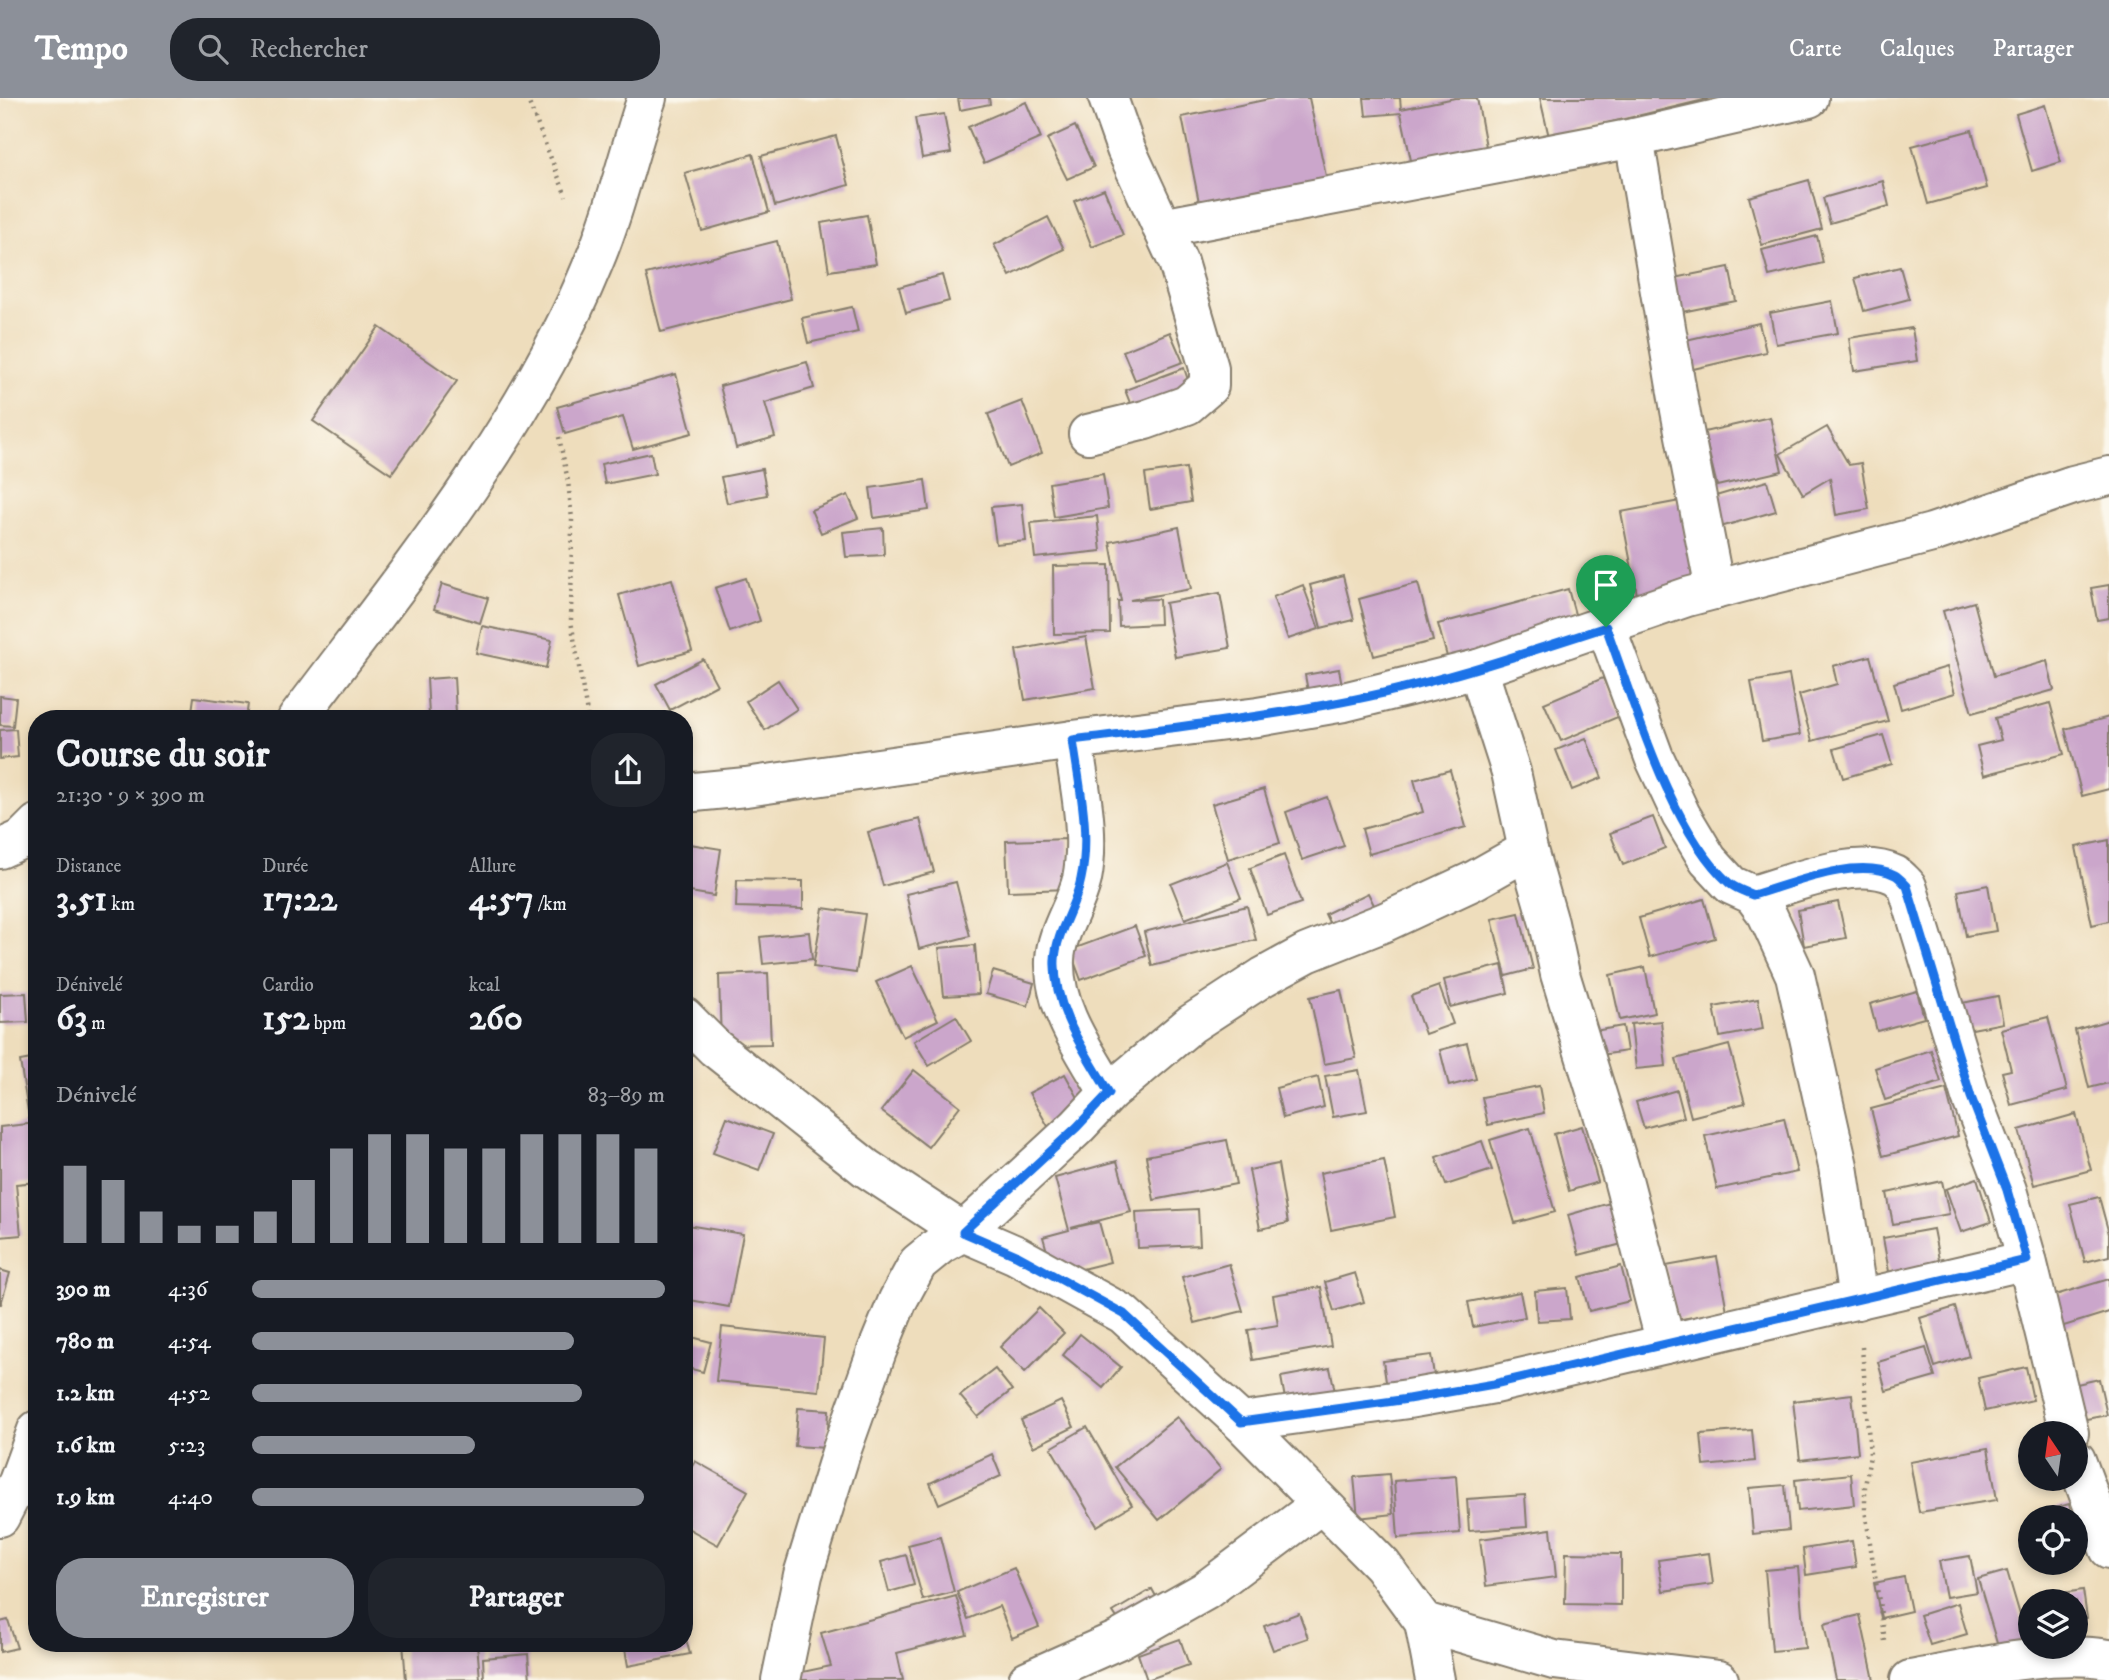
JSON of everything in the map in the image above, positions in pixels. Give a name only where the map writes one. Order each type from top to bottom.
[{"type":"street","points":[[304,710],[460,501],[545,364],[593,265],[648,98]]},
{"type":"street","points":[[1088,434],[1146,420],[1187,405],[1209,386],[1209,368],[1178,262],[1126,149],[1108,98]]},
{"type":"street","points":[[1162,228],[1634,138],[1785,101]]},
{"type":"street","points":[[1634,138],[1680,410],[1715,590]]},
{"type":"street","points":[[693,792],[1283,713],[1344,702],[1478,669],[1687,597],[1932,533],[2073,485],[2109,477]]},
{"type":"street","points":[[1606,627],[1654,757],[1681,815],[1708,860],[1731,885],[1753,895],[1767,914],[1795,975],[1838,1166],[1858,1300]]},
{"type":"street","points":[[1478,669],[1511,772],[1528,850],[1570,1010],[1623,1180],[1666,1344]]},
{"type":"street","points":[[1073,740],[1085,830],[1085,853],[1081,881],[1055,959],[1058,990],[1065,1013],[1109,1093]]},
{"type":"street","points":[[0,849],[22,839],[28,833]]},
{"type":"street","points":[[781,1680],[803,1575],[842,1449],[877,1351],[898,1300],[918,1263],[940,1245],[963,1232],[1077,1127],[1109,1093],[1191,1024],[1263,977],[1307,953],[1385,922],[1473,881],[1528,850]]},
{"type":"street","points":[[1753,895],[1836,871],[1871,868],[1896,875],[1907,886],[1971,1097],[2007,1190],[2066,1421]]},
{"type":"street","points":[[693,1026],[715,1048],[866,1168],[963,1232],[1016,1255],[1124,1314],[1241,1422],[1382,1565],[1424,1622],[1435,1680]]},
{"type":"street","points":[[1241,1422],[1482,1386],[2027,1260]]},
{"type":"street","points":[[0,1517],[28,1455]]},
{"type":"street","points":[[2087,1491],[2109,1549]]},
{"type":"street","points":[[1028,1680],[1118,1640],[1185,1604],[1321,1504]]},
{"type":"street","points":[[1424,1622],[1554,1660],[1719,1680]]},
{"type":"street","points":[[1898,1667],[2039,1669],[2096,1657],[2109,1658]]},
{"type":"path","points":[[527,98],[593,265]]},
{"type":"path","points":[[545,364],[568,481],[573,563],[571,621],[586,710]]},
{"type":"path","points":[[1858,1300],[1870,1455],[1865,1510],[1898,1667]]},
{"type":"building","points":[[958,98],[989,98],[990,104],[960,110]]},
{"type":"building","points":[[1274,98],[1309,98],[1329,190],[1202,217],[1182,117]]},
{"type":"building","points":[[1364,98],[1400,98],[1401,109],[1455,98],[1477,98],[1490,168],[1416,184],[1401,113],[1366,116]]},
{"type":"building","points":[[1540,98],[1708,98],[1708,99],[1549,137]]},
{"type":"building","points":[[1026,102],[1041,138],[984,163],[968,127]]},
{"type":"building","points":[[2045,105],[2061,162],[2032,171],[2016,114]]},
{"type":"building","points":[[944,114],[951,153],[922,158],[915,118]]},
{"type":"building","points":[[1075,126],[1094,167],[1067,179],[1047,139]]},
{"type":"building","points":[[1972,130],[1987,188],[1928,204],[1912,146]]},
{"type":"building","points":[[836,136],[849,185],[775,206],[761,156]]},
{"type":"building","points":[[753,154],[769,212],[702,231],[685,173]]},
{"type":"building","points":[[1809,180],[1822,229],[1762,245],[1749,197]]},
{"type":"building","points":[[1883,181],[1889,206],[1830,223],[1823,198]]},
{"type":"building","points":[[1104,189],[1123,235],[1092,247],[1074,201]]},
{"type":"building","points":[[867,215],[876,264],[829,271],[821,223]]},
{"type":"building","points":[[1048,217],[1064,249],[1010,276],[994,245]]},
{"type":"building","points":[[1817,236],[1823,263],[1769,276],[1762,250]]},
{"type":"building","points":[[777,241],[791,299],[661,332],[646,274]]},
{"type":"building","points":[[1729,267],[1736,301],[1677,313],[1670,279]]},
{"type":"building","points":[[1900,267],[1909,299],[1864,311],[1855,278]]},
{"type":"building","points":[[942,275],[949,301],[906,313],[899,287]]},
{"type":"building","points":[[1832,301],[1838,333],[1776,344],[1770,313]]},
{"type":"building","points":[[852,307],[858,332],[808,343],[802,318]]},
{"type":"building","points":[[1759,323],[1766,352],[1689,370],[1682,341]]},
{"type":"building","points":[[379,327],[457,381],[391,474],[313,421]]},
{"type":"building","points":[[1912,328],[1917,361],[1854,371],[1849,338]]},
{"type":"building","points":[[1170,332],[1183,362],[1135,380],[1123,351]]},
{"type":"building","points":[[807,362],[814,388],[765,403],[775,437],[736,448],[720,386]]},
{"type":"building","points":[[1184,368],[1192,392],[1134,413],[1125,390]]},
{"type":"building","points":[[676,374],[692,433],[633,449],[623,417],[565,434],[557,407]]},
{"type":"building","points":[[1022,401],[1042,453],[1008,467],[988,414]]},
{"type":"building","points":[[1770,417],[1782,471],[1717,486],[1704,432]]},
{"type":"building","points":[[1827,427],[1849,465],[1861,463],[1869,509],[1836,515],[1830,478],[1803,494],[1780,454]]},
{"type":"building","points":[[651,453],[655,474],[605,484],[601,464]]},
{"type":"building","points":[[1186,468],[1191,502],[1150,509],[1145,474]]},
{"type":"building","points":[[762,469],[767,495],[727,503],[721,477]]},
{"type":"building","points":[[1103,474],[1108,508],[1054,517],[1049,483]]},
{"type":"building","points":[[925,480],[929,510],[874,518],[870,488]]},
{"type":"building","points":[[1767,481],[1776,511],[1717,528],[1709,498]]},
{"type":"building","points":[[848,495],[858,518],[821,533],[811,510]]},
{"type":"building","points":[[1680,501],[1698,598],[1640,610],[1621,512]]},
{"type":"building","points":[[1022,504],[1026,541],[996,544],[991,507]]},
{"type":"building","points":[[1097,516],[1101,551],[1035,558],[1031,523]]},
{"type":"building","points":[[1179,527],[1191,589],[1130,600],[1159,599],[1160,624],[1119,626],[1118,601],[1121,601],[1110,542]]},
{"type":"building","points":[[883,528],[884,555],[846,557],[843,532]]},
{"type":"building","points":[[1109,565],[1110,633],[1054,634],[1053,566]]},
{"type":"building","points":[[1343,576],[1354,620],[1321,628],[1310,585]]},
{"type":"building","points":[[746,578],[760,621],[730,632],[715,588]]},
{"type":"building","points":[[672,579],[692,651],[639,666],[619,595]]},
{"type":"building","points":[[1418,583],[1433,641],[1374,656],[1359,599]]},
{"type":"building","points":[[442,584],[488,598],[480,623],[434,609]]},
{"type":"building","points":[[1303,585],[1319,629],[1288,639],[1273,597]]},
{"type":"building","points":[[2109,585],[2109,618],[2097,620],[2091,588]]},
{"type":"building","points":[[1568,589],[1581,636],[1451,671],[1438,624]]},
{"type":"building","points":[[1220,593],[1230,648],[1175,657],[1165,603]]},
{"type":"building","points":[[1974,602],[1994,676],[2047,661],[2054,690],[1972,713],[1943,611]]},
{"type":"building","points":[[482,626],[552,640],[546,668],[476,653]]},
{"type":"building","points":[[1086,637],[1095,688],[1025,700],[1016,650]]},
{"type":"building","points":[[1870,656],[1888,721],[1812,741],[1799,695],[1837,684],[1833,666]]},
{"type":"building","points":[[703,659],[717,685],[670,710],[656,684]]},
{"type":"building","points":[[1947,667],[1955,693],[1901,709],[1894,683]]},
{"type":"building","points":[[1339,669],[1344,696],[1310,702],[1305,675]]},
{"type":"building","points":[[1789,675],[1800,735],[1762,741],[1751,682]]},
{"type":"building","points":[[454,677],[456,710],[429,710],[427,679]]},
{"type":"building","points":[[1603,678],[1620,716],[1561,741],[1544,703]]},
{"type":"building","points":[[778,680],[797,709],[765,730],[746,701]]},
{"type":"building","points":[[0,696],[16,698],[13,726],[0,725]]},
{"type":"building","points":[[194,697],[248,704],[247,710],[192,710]]},
{"type":"building","points":[[2050,703],[2064,754],[1984,775],[1977,746],[2001,740],[1995,718]]},
{"type":"building","points":[[2109,717],[2109,789],[2082,796],[2065,729]]},
{"type":"building","points":[[16,729],[18,757],[0,759],[0,730]]},
{"type":"building","points":[[1883,735],[1892,764],[1843,778],[1834,749]]},
{"type":"building","points":[[1586,738],[1602,778],[1572,790],[1556,750]]},
{"type":"building","points":[[1450,770],[1466,827],[1369,854],[1362,829],[1423,812],[1414,780]]},
{"type":"building","points":[[1264,789],[1280,843],[1228,859],[1212,804]]},
{"type":"building","points":[[1327,797],[1344,846],[1302,860],[1286,812]]},
{"type":"building","points":[[1653,817],[1665,848],[1623,865],[1610,833]]},
{"type":"building","points":[[920,819],[934,872],[883,886],[868,832]]},
{"type":"building","points":[[1068,839],[1070,889],[1008,891],[1006,841]]},
{"type":"building","points":[[2109,840],[2109,921],[2092,925],[2076,847]]},
{"type":"building","points":[[693,844],[721,849],[714,896],[693,892]]},
{"type":"building","points":[[1284,855],[1301,903],[1267,915],[1250,868]]},
{"type":"building","points":[[1227,862],[1241,898],[1185,919],[1171,884]]},
{"type":"building","points":[[737,880],[803,881],[803,909],[736,907]]},
{"type":"building","points":[[956,882],[970,936],[919,949],[906,894]]},
{"type":"building","points":[[1988,885],[1996,931],[1966,936],[1958,891]]},
{"type":"building","points":[[1368,893],[1384,925],[1340,946],[1325,914]]},
{"type":"building","points":[[1704,899],[1715,938],[1650,957],[1639,918]]},
{"type":"building","points":[[1838,902],[1846,938],[1804,946],[1798,910]]},
{"type":"building","points":[[1247,906],[1256,940],[1152,966],[1144,932]]},
{"type":"building","points":[[823,908],[865,914],[856,973],[813,967]]},
{"type":"building","points":[[1519,913],[1533,969],[1506,976],[1492,919]]},
{"type":"building","points":[[1135,926],[1146,956],[1081,980],[1070,950]]},
{"type":"building","points":[[809,932],[812,959],[763,964],[760,937]]},
{"type":"building","points":[[975,945],[979,994],[944,996],[939,948]]},
{"type":"building","points":[[1502,965],[1508,993],[1450,1007],[1444,980]]},
{"type":"building","points":[[912,966],[938,1020],[903,1037],[876,982]]},
{"type":"building","points":[[1645,967],[1654,1013],[1620,1020],[1610,975]]},
{"type":"building","points":[[993,971],[1034,983],[1028,1006],[986,994]]},
{"type":"building","points":[[768,973],[771,1044],[721,1045],[719,975]]},
{"type":"building","points":[[1439,986],[1453,1024],[1425,1034],[1411,996]]},
{"type":"building","points":[[1341,990],[1356,1058],[1324,1064],[1310,997]]},
{"type":"building","points":[[1917,991],[1924,1018],[1877,1031],[1870,1004]]},
{"type":"building","points":[[26,993],[28,1022],[0,1023],[0,994]]},
{"type":"building","points":[[1998,996],[2003,1023],[1962,1031],[1957,1004]]},
{"type":"building","points":[[1758,999],[1763,1029],[1720,1037],[1714,1007]]},
{"type":"building","points":[[956,1016],[971,1041],[929,1066],[914,1041]]},
{"type":"building","points":[[2048,1017],[2067,1090],[2011,1105],[2002,1072],[2011,1070],[2001,1029]]},
{"type":"building","points":[[2109,1020],[2109,1083],[2089,1088],[2075,1030]]},
{"type":"building","points":[[1661,1021],[1666,1066],[1636,1069],[1631,1024]]},
{"type":"building","points":[[1623,1026],[1627,1051],[1581,1058],[1577,1034]]},
{"type":"building","points":[[1467,1043],[1476,1079],[1449,1086],[1440,1050]]},
{"type":"building","points":[[1729,1045],[1745,1103],[1691,1117],[1676,1059]]},
{"type":"building","points":[[1931,1050],[1941,1082],[1885,1100],[1875,1068]]},
{"type":"building","points":[[28,1060],[28,1112],[20,1061]]},
{"type":"building","points":[[914,1070],[960,1106],[928,1147],[881,1111]]},
{"type":"building","points":[[1359,1070],[1367,1111],[1333,1117],[1325,1076]]},
{"type":"building","points":[[1065,1074],[1093,1125],[1058,1144],[1029,1093]]},
{"type":"building","points":[[1318,1077],[1324,1107],[1283,1118],[1276,1088]]},
{"type":"building","points":[[1539,1086],[1544,1113],[1488,1125],[1482,1097]]},
{"type":"building","points":[[1946,1089],[1958,1136],[1883,1156],[1871,1109]]},
{"type":"building","points":[[1677,1090],[1684,1117],[1644,1128],[1636,1102]]},
{"type":"building","points":[[2076,1114],[2091,1170],[2034,1185],[2019,1130]]},
{"type":"building","points":[[727,1117],[773,1134],[759,1170],[713,1153]]},
{"type":"building","points":[[1784,1118],[1797,1172],[1717,1189],[1705,1136]]},
{"type":"building","points":[[28,1124],[28,1183],[16,1184],[21,1235],[0,1237],[0,1127]]},
{"type":"building","points":[[1582,1126],[1598,1182],[1569,1191],[1554,1134]]},
{"type":"building","points":[[1530,1128],[1555,1212],[1515,1223],[1490,1140]]},
{"type":"building","points":[[1227,1140],[1236,1184],[1154,1200],[1146,1156]]},
{"type":"building","points":[[1482,1141],[1492,1170],[1446,1185],[1436,1157]]},
{"type":"building","points":[[1384,1160],[1395,1217],[1331,1230],[1320,1173]]},
{"type":"building","points":[[1117,1161],[1131,1212],[1071,1228],[1099,1222],[1110,1262],[1054,1276],[1043,1237],[1069,1230],[1055,1178]]},
{"type":"building","points":[[1278,1164],[1288,1223],[1260,1229],[1249,1170]]},
{"type":"building","points":[[1977,1178],[1991,1222],[1961,1232],[1946,1189]]},
{"type":"building","points":[[1942,1181],[1949,1214],[1893,1224],[1887,1193]]},
{"type":"building","points":[[2099,1197],[2109,1234],[2109,1256],[2085,1262],[2070,1204]]},
{"type":"building","points":[[1610,1203],[1622,1244],[1579,1255],[1568,1215]]},
{"type":"building","points":[[1198,1209],[1200,1245],[1138,1248],[1136,1212]]},
{"type":"building","points":[[693,1226],[743,1234],[729,1307],[693,1301]]},
{"type":"building","points":[[1933,1229],[1944,1285],[1893,1294],[1883,1238]]},
{"type":"building","points":[[1717,1257],[1727,1311],[1676,1320],[1666,1266]]},
{"type":"building","points":[[1229,1264],[1243,1311],[1195,1323],[1182,1277]]},
{"type":"building","points":[[1621,1266],[1630,1301],[1589,1311],[1580,1277]]},
{"type":"building","points":[[0,1270],[10,1273],[1,1304],[0,1304]]},
{"type":"building","points":[[1355,1273],[1364,1302],[1334,1311],[1325,1282]]},
{"type":"building","points":[[2109,1279],[2109,1312],[2051,1330],[2042,1299]]},
{"type":"building","points":[[1321,1287],[1331,1346],[1253,1360],[1248,1330],[1278,1325],[1273,1295]]},
{"type":"building","points":[[1567,1288],[1570,1319],[1537,1321],[1535,1291]]},
{"type":"building","points":[[1520,1292],[1525,1317],[1473,1327],[1468,1302]]},
{"type":"building","points":[[1955,1307],[1969,1356],[1935,1367],[1920,1318]]},
{"type":"building","points":[[1039,1308],[1064,1333],[1025,1372],[1000,1347]]},
{"type":"building","points":[[722,1327],[824,1338],[819,1391],[716,1381]]},
{"type":"building","points":[[1080,1334],[1121,1367],[1103,1388],[1063,1355]]},
{"type":"building","points":[[693,1337],[711,1342],[703,1372],[693,1369]]},
{"type":"building","points":[[1926,1348],[1935,1377],[1886,1391],[1878,1362]]},
{"type":"building","points":[[1431,1355],[1438,1403],[1390,1409],[1383,1361]]},
{"type":"building","points":[[2026,1367],[2033,1400],[1985,1411],[1978,1378]]},
{"type":"building","points":[[1330,1368],[1338,1406],[1288,1415],[1281,1377]]},
{"type":"building","points":[[995,1369],[1012,1390],[978,1417],[960,1396]]},
{"type":"building","points":[[2099,1379],[2107,1415],[2076,1421],[2068,1386]]},
{"type":"building","points":[[1852,1394],[1858,1453],[1800,1460],[1793,1401]]},
{"type":"building","points":[[1061,1401],[1074,1427],[1033,1447],[1021,1420]]},
{"type":"building","points":[[798,1408],[829,1410],[827,1448],[795,1446]]},
{"type":"building","points":[[1177,1417],[1221,1469],[1159,1520],[1115,1467]]},
{"type":"building","points":[[1087,1427],[1132,1505],[1097,1526],[1051,1448]]},
{"type":"building","points":[[1752,1430],[1755,1461],[1704,1466],[1701,1434]]},
{"type":"building","points":[[1988,1448],[1997,1500],[1919,1512],[1910,1462]]},
{"type":"building","points":[[992,1454],[1001,1476],[939,1504],[930,1483]]},
{"type":"building","points":[[695,1461],[748,1491],[718,1545],[693,1531]]},
{"type":"building","points":[[1389,1474],[1393,1514],[1358,1518],[1354,1477]]},
{"type":"building","points":[[1851,1474],[1854,1505],[1798,1511],[1795,1480]]},
{"type":"building","points":[[1456,1476],[1460,1533],[1398,1538],[1394,1481]]},
{"type":"building","points":[[1785,1485],[1789,1530],[1753,1534],[1749,1488]]},
{"type":"building","points":[[1525,1495],[1527,1527],[1469,1531],[1467,1499]]},
{"type":"building","points":[[1551,1529],[1556,1577],[1486,1586],[1480,1539]]},
{"type":"building","points":[[940,1537],[954,1592],[923,1600],[908,1545]]},
{"type":"building","points":[[1852,1541],[1856,1567],[1806,1575],[1803,1549]]},
{"type":"building","points":[[1566,1553],[1621,1554],[1621,1605],[1565,1604]]},
{"type":"building","points":[[1709,1553],[1713,1584],[1663,1591],[1658,1560]]},
{"type":"building","points":[[906,1555],[914,1585],[889,1592],[881,1562]]},
{"type":"building","points":[[1970,1556],[1977,1592],[1946,1597],[1939,1561]]},
{"type":"building","points":[[1798,1567],[1805,1648],[1772,1651],[1765,1570]]},
{"type":"building","points":[[1014,1568],[1039,1627],[1012,1638],[999,1606],[968,1619],[957,1592]]},
{"type":"building","points":[[2007,1571],[2018,1608],[2018,1645],[1999,1650],[1978,1579]]},
{"type":"building","points":[[1904,1577],[1911,1611],[1881,1618],[1874,1583]]},
{"type":"building","points":[[1152,1589],[1165,1613],[1128,1635],[1113,1612]]},
{"type":"building","points":[[956,1596],[967,1635],[897,1653],[903,1680],[794,1680],[793,1674],[831,1666],[821,1633]]},
{"type":"building","points":[[1958,1603],[1967,1634],[1930,1645],[1920,1615]]},
{"type":"building","points":[[1299,1613],[1308,1638],[1273,1650],[1264,1626]]},
{"type":"building","points":[[1860,1615],[1874,1680],[1836,1680],[1824,1624]]},
{"type":"building","points":[[8,1620],[17,1648],[0,1652],[0,1622]]},
{"type":"building","points":[[1180,1639],[1189,1665],[1147,1680],[1138,1654]]},
{"type":"building","points":[[404,1652],[478,1652],[480,1679],[406,1680]]},
{"type":"building","points":[[626,1652],[690,1654],[628,1666]]},
{"type":"building","points":[[528,1654],[530,1680],[484,1680],[483,1658]]},
{"type":"route","points":[[1606,627],[1654,757],[1681,815],[1708,860],[1731,885],[1753,895],[1836,871],[1871,868],[1896,875],[1907,886],[1971,1097],[2007,1190],[2027,1260],[1494,1384],[1241,1422],[1124,1314],[1016,1255],[963,1232],[1077,1127],[1109,1093],[1065,1013],[1058,990],[1055,959],[1081,881],[1085,853],[1085,830],[1073,740],[1258,717],[1344,702],[1478,669],[1606,627]]}]
